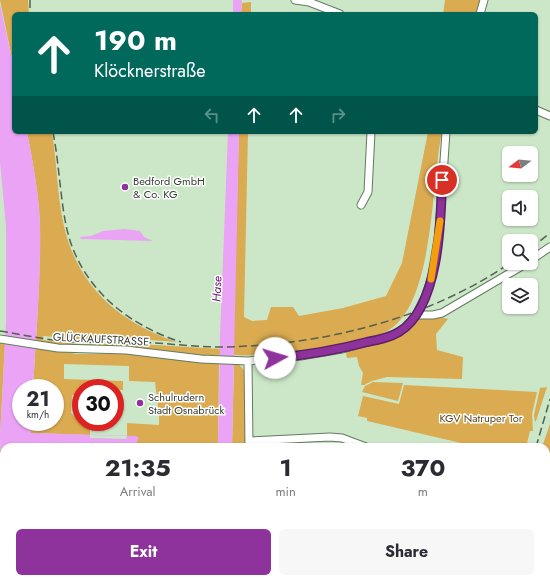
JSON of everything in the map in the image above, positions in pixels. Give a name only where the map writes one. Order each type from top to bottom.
[{"type":"street","points":[[296,0],[309,2],[335,12]]},
{"type":"street","points":[[481,12],[484,0]]},
{"type":"street","points":[[538,111],[550,116]]},
{"type":"street","points":[[360,205],[368,192],[371,134]]},
{"type":"street","name":"GLÜCKAUFSTRASSE","points":[[0,339],[46,347],[77,350],[126,350],[214,360],[248,361],[301,356],[378,340],[399,332],[416,315],[425,297],[436,256],[446,134]]},
{"type":"street","points":[[538,255],[550,247]]},
{"type":"street","points":[[416,315],[433,315],[442,313],[515,270]]},
{"type":"street","points":[[248,361],[249,443]]},
{"type":"street","points":[[261,443],[330,437],[349,443]]},
{"type":"green space","points":[[0,0],[28,0],[29,12],[12,12],[12,58]]},
{"type":"green space","points":[[445,0],[481,0],[477,12],[443,12]]},
{"type":"green space","points":[[251,2],[251,12],[241,12],[242,3]]},
{"type":"green space","points":[[27,134],[52,134],[64,226],[71,248],[80,267],[104,300],[120,313],[156,334],[177,342],[123,338],[74,339],[43,336],[43,340],[77,344],[139,344],[220,349],[220,355],[202,355],[123,346],[41,348],[77,354],[138,354],[219,364],[218,443],[135,443],[137,436],[127,436],[127,423],[159,425],[159,415],[155,382],[129,381],[129,366],[64,364],[64,379],[34,379],[40,246],[37,190]]},
{"type":"green space","points":[[239,134],[248,134],[244,317],[252,321],[267,320],[271,307],[293,307],[299,316],[343,308],[386,296],[402,263],[428,134],[442,134],[438,153],[429,238],[423,268],[415,294],[404,315],[389,330],[383,333],[344,344],[282,354],[233,355]]},
{"type":"green space","points":[[416,315],[433,315],[448,319],[436,334],[437,350],[463,357],[462,379],[387,377],[361,385],[363,373],[359,366],[357,357],[347,358],[345,348],[391,336]]},
{"type":"green space","points":[[0,343],[5,344],[0,437]]},
{"type":"green space","points":[[234,364],[239,364],[245,372],[245,443],[232,443]]},
{"type":"green space","points":[[64,379],[72,379],[72,431],[90,431],[90,435],[31,433],[31,431],[64,431]]},
{"type":"green space","points":[[373,382],[403,383],[398,401],[362,392],[365,386]]},
{"type":"green space","name":"KGV Natruper Tor","points":[[404,385],[537,392],[532,414],[533,431],[530,431],[527,443],[461,443],[367,421],[367,418],[358,416],[363,396],[399,404]]},
{"type":"green space","points":[[547,387],[535,422],[534,415],[540,388]]},
{"type":"green space","points":[[550,424],[550,443],[543,443]]},
{"type":"shaded area","points":[[233,0],[242,0],[241,12],[233,12]]},
{"type":"shaded area","points":[[0,4],[12,59],[12,134],[27,134],[35,179],[40,226],[39,287],[34,379],[12,379],[12,431],[31,431],[31,433],[137,436],[139,438],[136,443],[0,443],[6,322],[6,227],[0,162]]},
{"type":"shaded area","points":[[228,134],[239,134],[232,443],[218,443],[220,337]]},
{"type":"shaded area","points":[[125,229],[140,231],[144,237],[153,241],[81,239],[80,237],[91,236],[103,231]]},
{"type":"pier","points":[[90,435],[127,436],[126,439],[90,438]]},
{"type":"railway","points":[[30,0],[30,12]]},
{"type":"railway","points":[[53,134],[66,225],[72,247],[81,266],[93,284],[123,313],[141,325],[181,342]]},
{"type":"railway","points":[[538,242],[550,233]]},
{"type":"railway","points":[[0,331],[66,341],[139,342],[210,347],[257,345],[295,341],[333,335],[371,326],[408,314],[444,300],[478,283],[502,268]]},
{"type":"railway","points":[[537,443],[550,399]]},
{"type":"slow traffic","points":[[431,279],[436,256],[440,221]]},
{"type":"place","name":"Bedford GmbH & Co. KG","points":[[125,187]]},
{"type":"place","name":"Schulrudern Stadt Osnabrück","points":[[140,403]]},
{"type":"route","points":[[275,358],[301,356],[378,340],[399,332],[411,322],[425,297],[436,256],[442,204],[442,180]]},
{"type":"water label","name":"Hase","points":[[217,289]]}]
